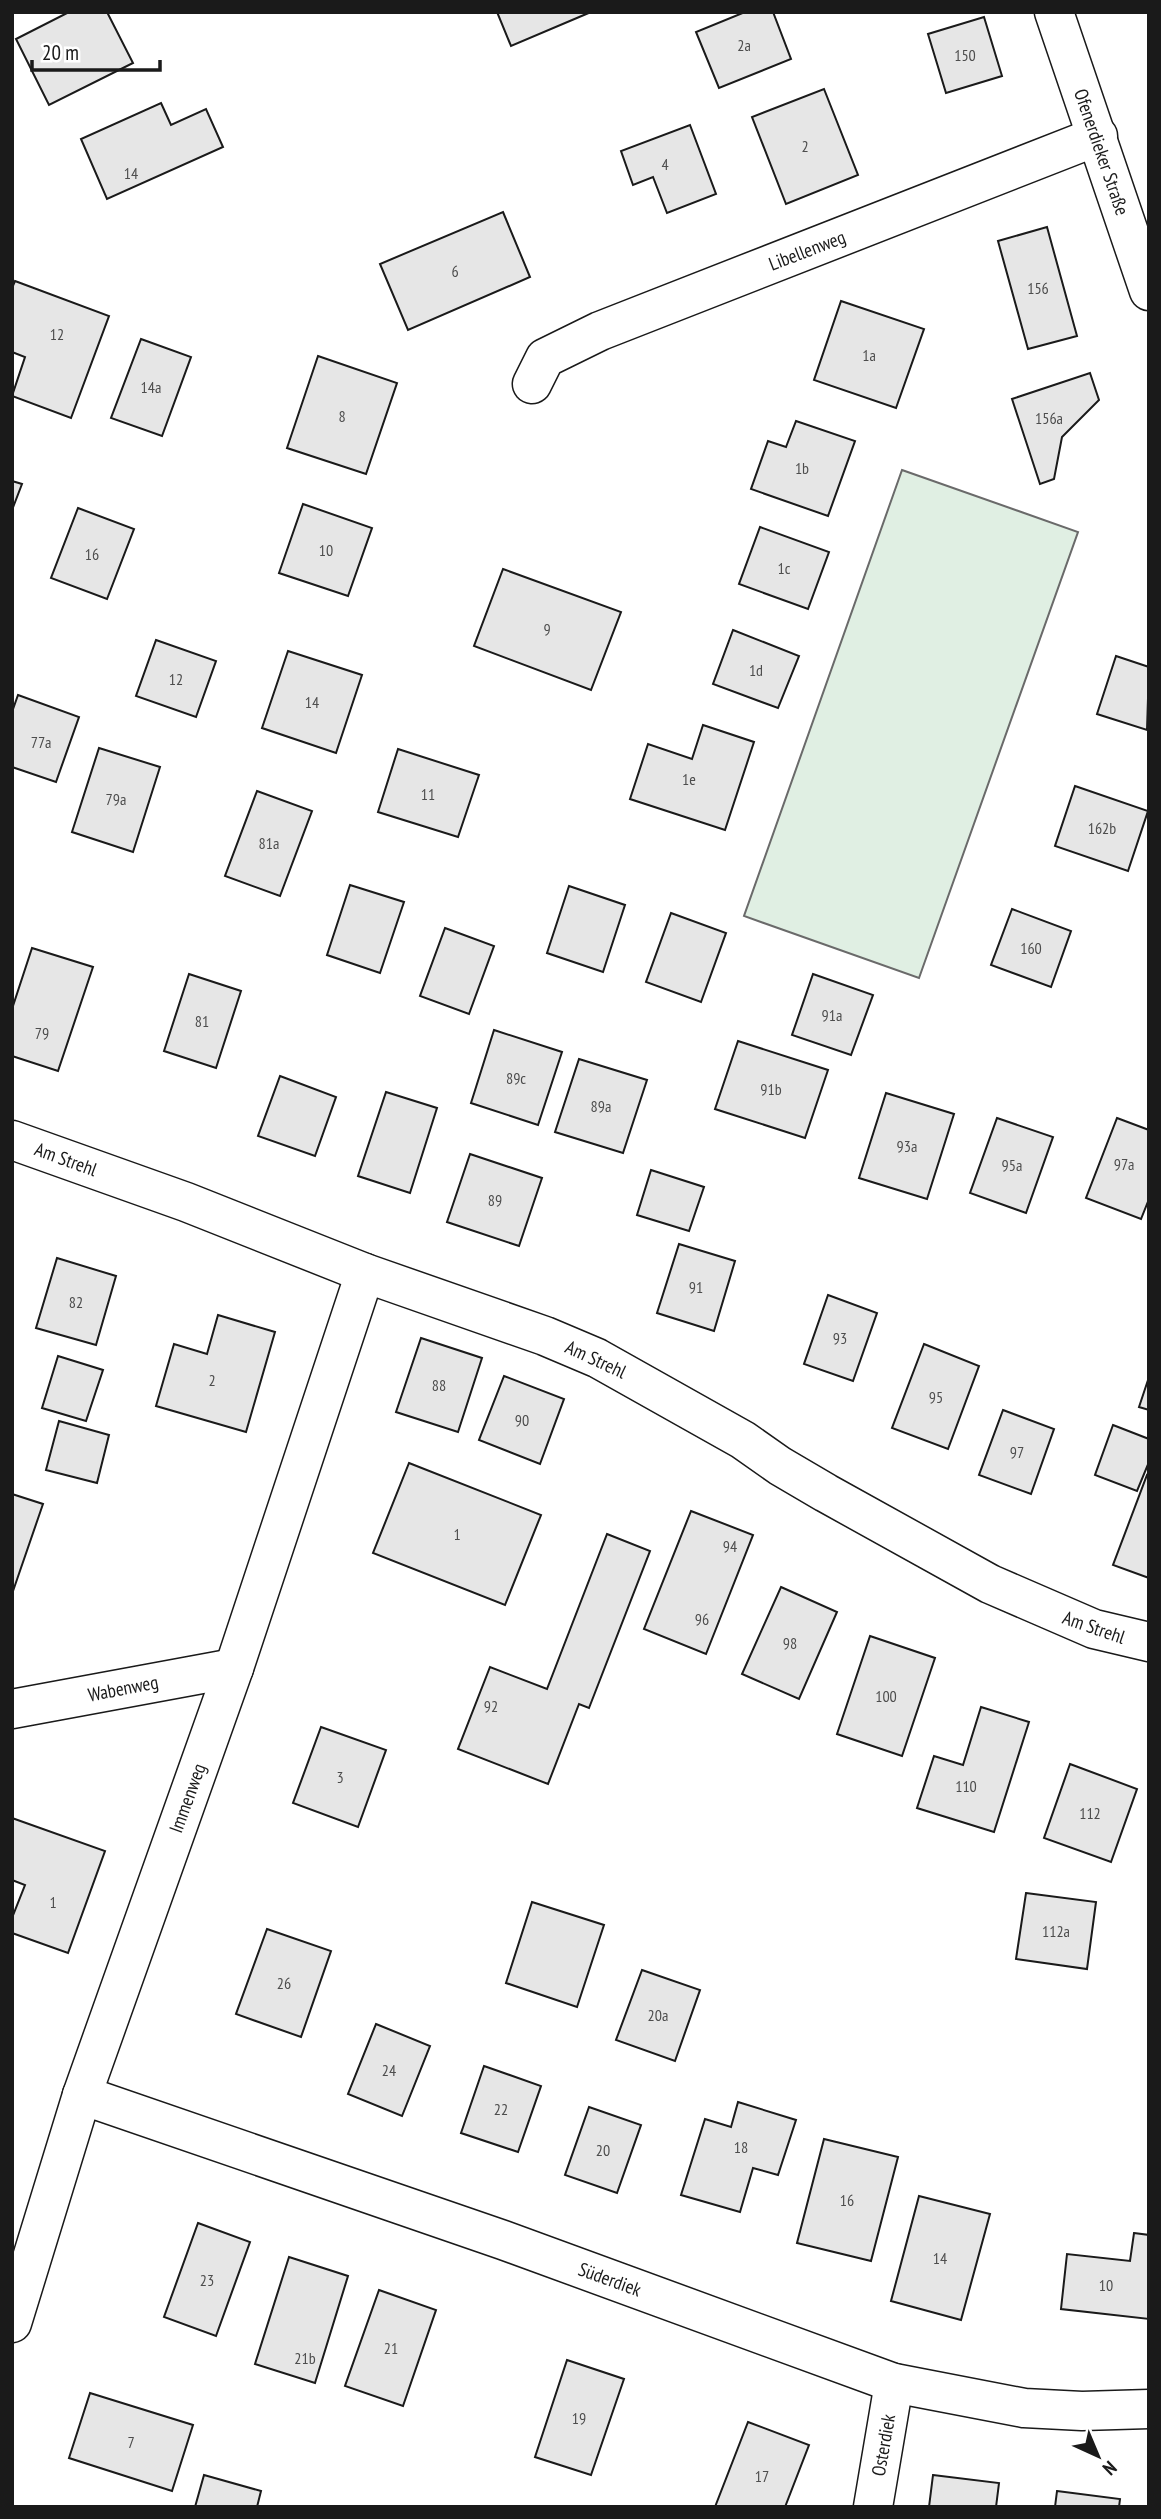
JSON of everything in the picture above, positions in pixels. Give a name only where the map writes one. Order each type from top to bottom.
[{"type":"street","name":"Ofenerdieker Straße","points":[[1054,12],[1149,291]]},
{"type":"street","name":"Libellenweg","points":[[532,384],[545,358],[600,331],[1098,136]]},
{"type":"street","name":"Am Strehl","points":[[12,1140],[186,1202],[365,1273],[545,1336],[597,1358],[743,1440],[826,1493],[990,1584],[1094,1629],[1149,1643]]},
{"type":"street","name":"Immenweg","points":[[12,2323],[82,2095],[234,1668],[365,1273]]},
{"type":"street","name":"Wabenweg","points":[[12,1709],[234,1668]]},
{"type":"street","name":"Süderdiek","points":[[82,2095],[503,2241],[894,2383],[1024,2408],[1082,2411],[1149,2409]]},
{"type":"street","name":"Osterdiek","points":[[873,2507],[894,2383]]},
{"type":"green space","points":[[902,470],[1078,532],[919,978],[744,916]]},
{"type":"building","points":[[69,12],[107,12],[133,63],[49,105],[16,39]]},
{"type":"building","points":[[497,12],[591,12],[511,46]]},
{"type":"building","points":[[745,12],[773,12],[791,59],[719,88],[696,32]]},
{"type":"building","points":[[984,17],[1002,76],[946,93],[928,34]]},
{"type":"building","points":[[824,89],[858,175],[786,204],[752,117]]},
{"type":"building","points":[[161,103],[171,125],[206,109],[223,147],[107,199],[81,139]]},
{"type":"building","points":[[690,125],[716,194],[667,213],[653,177],[633,185],[621,151]]},
{"type":"building","points":[[503,212],[530,277],[408,330],[380,264]]},
{"type":"building","points":[[1047,227],[1077,336],[1028,349],[998,241]]},
{"type":"building","points":[[15,281],[109,316],[71,418],[12,396],[25,357],[12,352],[12,288]]},
{"type":"building","points":[[841,301],[924,329],[896,408],[814,380]]},
{"type":"building","points":[[141,339],[191,357],[162,436],[111,418]]},
{"type":"building","points":[[318,356],[397,383],[366,474],[287,448]]},
{"type":"building","points":[[1090,373],[1099,400],[1062,437],[1054,479],[1040,484],[1012,399]]},
{"type":"building","points":[[796,421],[855,441],[828,516],[751,489],[768,441],[786,447]]},
{"type":"building","points":[[12,481],[22,484],[12,510]]},
{"type":"building","points":[[303,504],[372,528],[348,596],[279,573]]},
{"type":"building","points":[[78,508],[134,529],[107,599],[51,578]]},
{"type":"building","points":[[760,527],[829,552],[808,609],[739,584]]},
{"type":"building","points":[[503,569],[621,612],[591,690],[474,646]]},
{"type":"building","points":[[733,630],[799,656],[778,708],[713,684]]},
{"type":"building","points":[[156,640],[216,661],[196,717],[136,696]]},
{"type":"building","points":[[288,651],[362,675],[336,753],[262,728]]},
{"type":"building","points":[[1116,656],[1149,667],[1147,730],[1097,714]]},
{"type":"building","points":[[18,695],[79,717],[56,782],[12,767],[12,712]]},
{"type":"building","points":[[703,725],[754,742],[725,830],[630,799],[648,744],[692,759]]},
{"type":"building","points":[[99,748],[160,767],[133,852],[72,832]]},
{"type":"building","points":[[398,749],[479,775],[458,837],[378,812]]},
{"type":"building","points":[[1075,786],[1148,811],[1128,871],[1055,846]]},
{"type":"building","points":[[257,791],[312,811],[280,896],[225,876]]},
{"type":"building","points":[[350,885],[404,902],[380,973],[327,955]]},
{"type":"building","points":[[569,886],[625,905],[603,972],[547,953]]},
{"type":"building","points":[[1012,909],[1071,931],[1051,987],[991,965]]},
{"type":"building","points":[[671,913],[726,933],[701,1002],[646,982]]},
{"type":"building","points":[[445,928],[494,946],[469,1014],[420,996]]},
{"type":"building","points":[[32,948],[93,967],[58,1071],[12,1056],[12,1009]]},
{"type":"building","points":[[189,974],[241,991],[216,1068],[164,1051]]},
{"type":"building","points":[[813,974],[873,995],[851,1055],[792,1035]]},
{"type":"building","points":[[494,1030],[562,1052],[538,1125],[471,1103]]},
{"type":"building","points":[[738,1041],[828,1070],[805,1138],[715,1109]]},
{"type":"building","points":[[579,1059],[647,1080],[623,1153],[555,1132]]},
{"type":"building","points":[[280,1076],[336,1097],[315,1156],[258,1136]]},
{"type":"building","points":[[386,1092],[437,1108],[410,1193],[358,1176]]},
{"type":"building","points":[[886,1093],[954,1114],[927,1199],[859,1178]]},
{"type":"building","points":[[997,1118],[1053,1137],[1026,1213],[970,1193]]},
{"type":"building","points":[[1117,1118],[1149,1130],[1149,1199],[1141,1219],[1086,1198]]},
{"type":"building","points":[[470,1154],[542,1178],[519,1246],[447,1222]]},
{"type":"building","points":[[651,1170],[704,1187],[689,1231],[637,1215]]},
{"type":"building","points":[[679,1244],[735,1261],[714,1331],[657,1313]]},
{"type":"building","points":[[57,1258],[116,1276],[96,1345],[36,1328]]},
{"type":"building","points":[[828,1295],[877,1313],[853,1381],[804,1364]]},
{"type":"building","points":[[218,1315],[275,1332],[246,1432],[156,1406],[174,1344],[207,1354]]},
{"type":"building","points":[[421,1338],[482,1358],[458,1432],[396,1412]]},
{"type":"building","points":[[924,1344],[979,1366],[948,1449],[892,1428]]},
{"type":"building","points":[[58,1356],[103,1370],[86,1421],[42,1408]]},
{"type":"building","points":[[504,1376],[564,1399],[540,1464],[479,1440]]},
{"type":"building","points":[[1149,1377],[1149,1410],[1139,1407]]},
{"type":"building","points":[[1003,1410],[1054,1429],[1031,1494],[979,1475]]},
{"type":"building","points":[[59,1421],[109,1435],[97,1483],[46,1470]]},
{"type":"building","points":[[1113,1425],[1149,1439],[1149,1462],[1137,1491],[1095,1475]]},
{"type":"building","points":[[409,1463],[541,1515],[505,1605],[373,1553]]},
{"type":"building","points":[[1147,1475],[1149,1476],[1149,1578],[1113,1565]]},
{"type":"building","points":[[12,1494],[43,1504],[12,1594]]},
{"type":"building","points":[[691,1511],[753,1535],[706,1654],[644,1629]]},
{"type":"building","points":[[607,1534],[650,1551],[589,1708],[579,1704],[548,1784],[458,1749],[490,1667],[547,1689]]},
{"type":"building","points":[[781,1587],[837,1612],[799,1699],[742,1674]]},
{"type":"building","points":[[870,1636],[935,1658],[902,1756],[837,1734]]},
{"type":"building","points":[[981,1707],[1029,1722],[994,1832],[917,1808],[934,1756],[963,1765]]},
{"type":"building","points":[[321,1727],[386,1750],[358,1827],[293,1803]]},
{"type":"building","points":[[1070,1764],[1137,1789],[1111,1862],[1044,1838]]},
{"type":"building","points":[[12,1818],[105,1851],[68,1953],[12,1933],[12,1918],[25,1885],[12,1880]]},
{"type":"building","points":[[1026,1893],[1096,1902],[1087,1969],[1016,1959]]},
{"type":"building","points":[[532,1902],[604,1925],[577,2007],[506,1983]]},
{"type":"building","points":[[267,1929],[331,1951],[301,2037],[236,2014]]},
{"type":"building","points":[[642,1970],[700,1990],[675,2061],[616,2040]]},
{"type":"building","points":[[376,2024],[430,2046],[402,2116],[348,2094]]},
{"type":"building","points":[[484,2066],[541,2086],[518,2152],[461,2133]]},
{"type":"building","points":[[738,2102],[796,2120],[778,2175],[753,2168],[740,2212],[681,2195],[705,2119],[731,2127]]},
{"type":"building","points":[[589,2107],[641,2125],[617,2193],[565,2175]]},
{"type":"building","points":[[824,2139],[898,2157],[871,2261],[797,2243]]},
{"type":"building","points":[[919,2196],[990,2214],[961,2320],[891,2301]]},
{"type":"building","points":[[198,2223],[250,2242],[216,2336],[164,2317]]},
{"type":"building","points":[[1134,2233],[1149,2235],[1149,2319],[1061,2309],[1067,2254],[1130,2261]]},
{"type":"building","points":[[289,2257],[348,2276],[315,2383],[255,2364]]},
{"type":"building","points":[[379,2290],[436,2310],[403,2406],[345,2386]]},
{"type":"building","points":[[567,2360],[624,2379],[591,2475],[535,2457]]},
{"type":"building","points":[[90,2393],[193,2425],[172,2491],[69,2458]]},
{"type":"building","points":[[748,2422],[809,2445],[785,2507],[715,2507]]},
{"type":"building","points":[[204,2475],[261,2491],[257,2507],[195,2507]]},
{"type":"building","points":[[933,2475],[999,2483],[996,2507],[929,2507]]},
{"type":"building","points":[[1057,2491],[1120,2499],[1119,2507],[1055,2507]]}]
